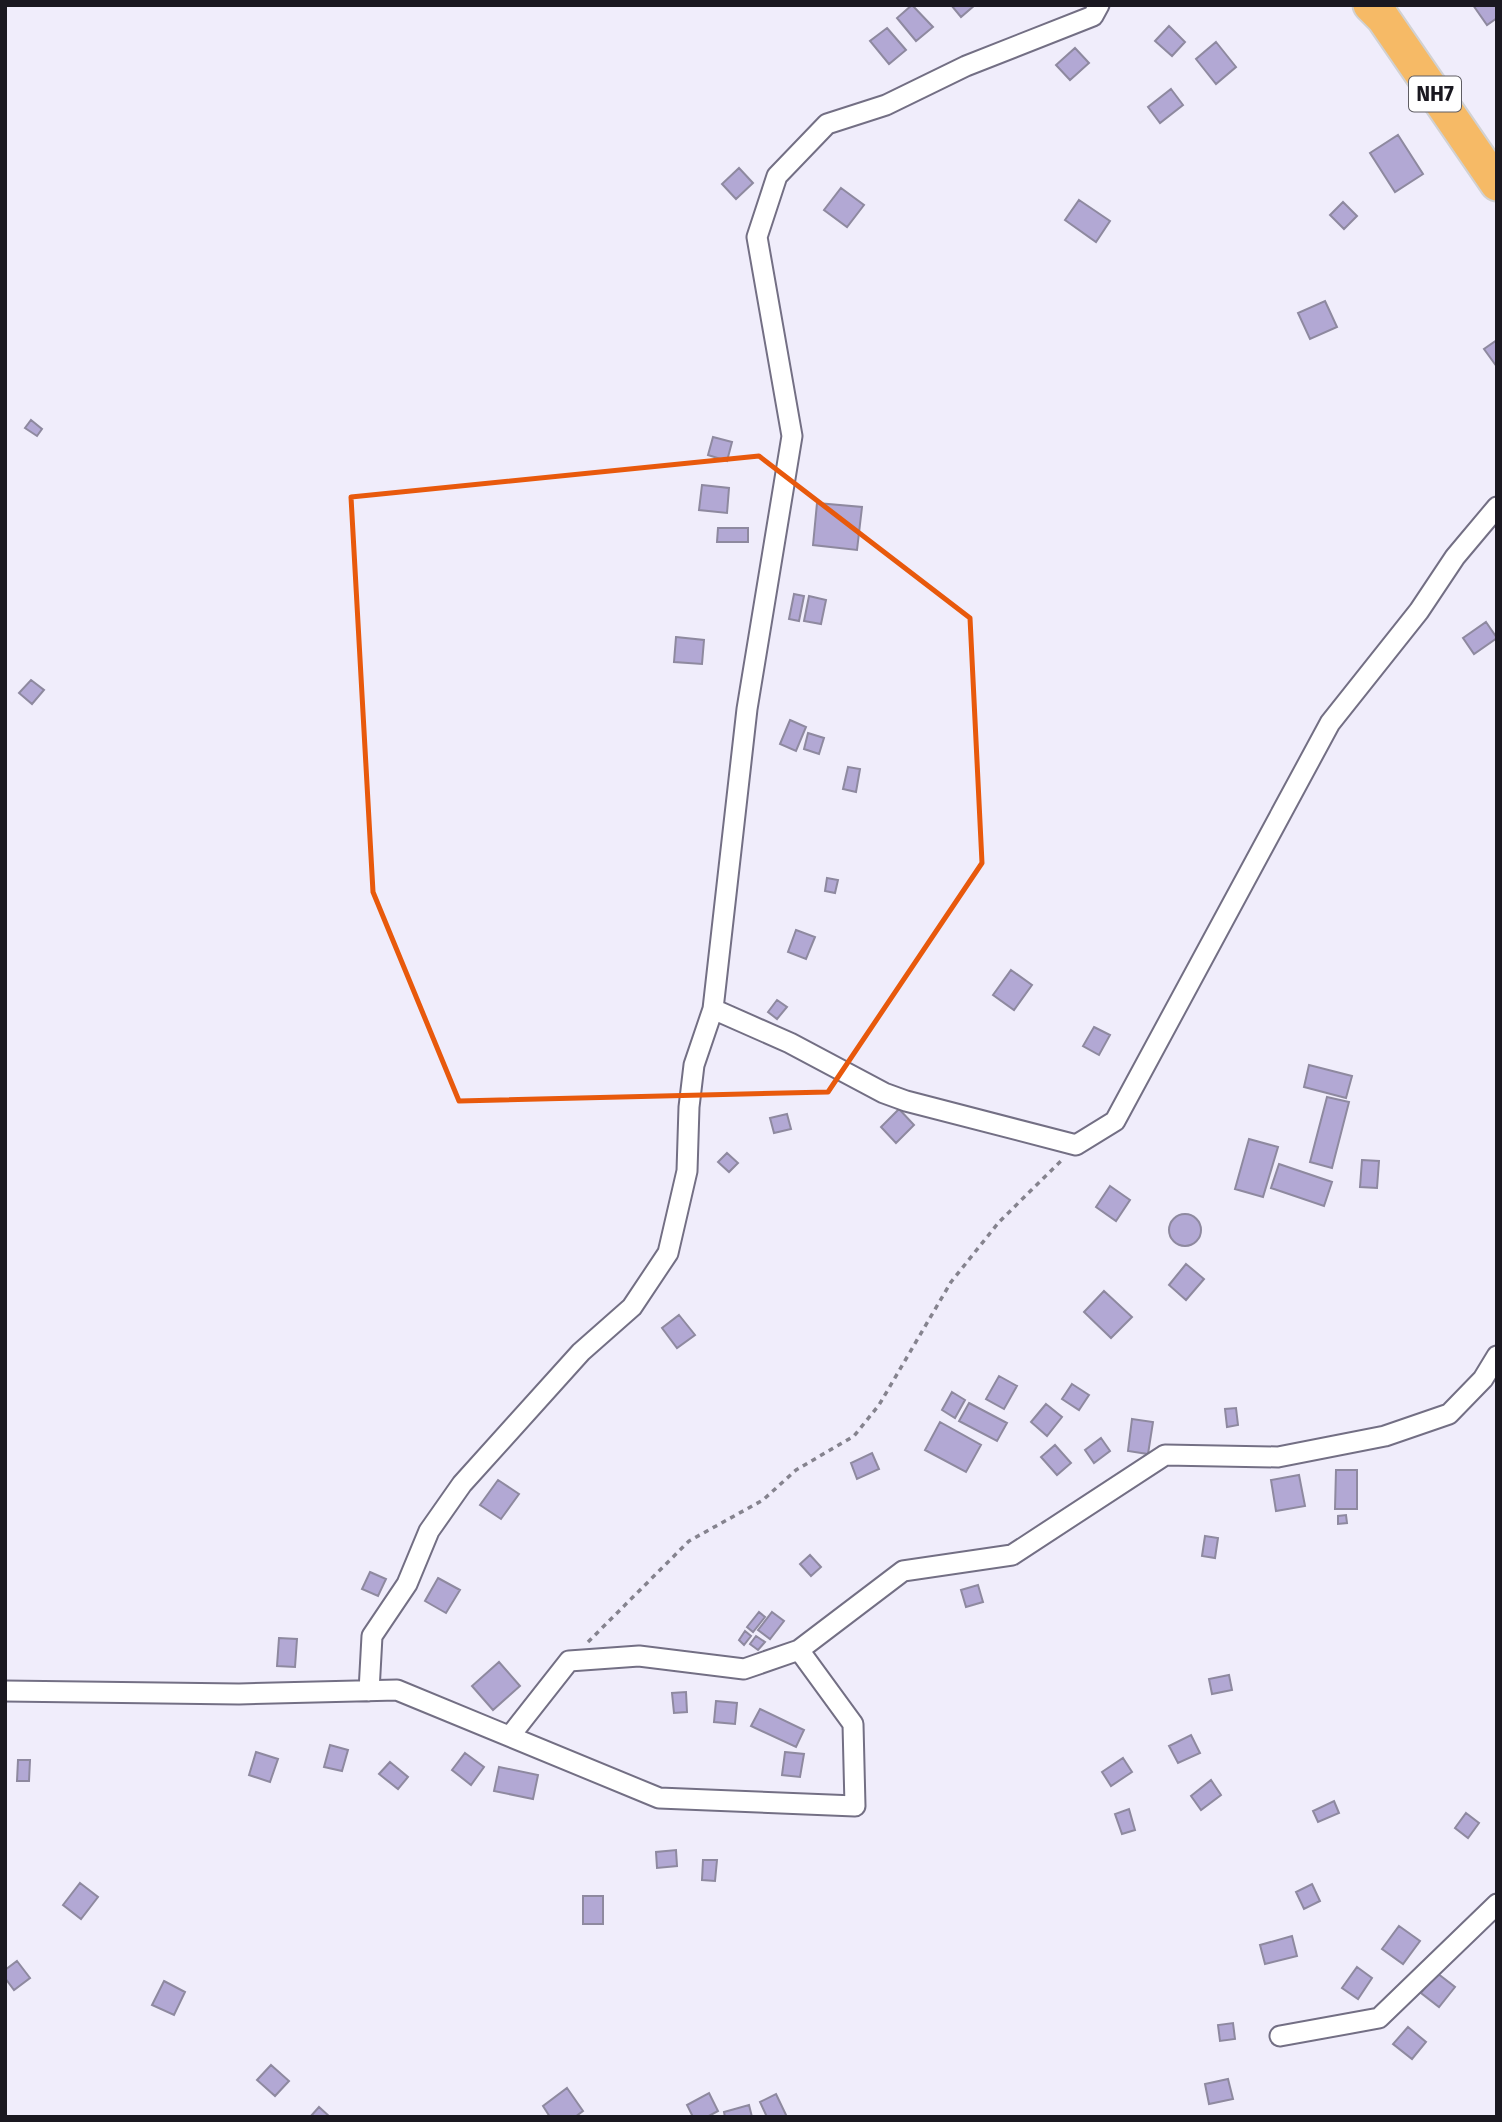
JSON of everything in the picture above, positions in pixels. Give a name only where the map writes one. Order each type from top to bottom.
[{"type":"highway","name":"NH7","points":[[1370,5],[1383,18],[1497,184]]},
{"type":"street","points":[[369,1691],[372,1636],[407,1584],[429,1531],[462,1483],[582,1352],[632,1307],[668,1253],[687,1171],[688,1107],[694,1065],[713,1009],[747,709],[792,436],[757,237],[777,176],[827,124],[886,105],[966,66],[1093,16],[1099,5]]},
{"type":"street","points":[[713,1009],[790,1044],[884,1093],[906,1101],[1076,1145],[1115,1121],[1331,723],[1411,621],[1462,548],[1497,507]]},
{"type":"street","points":[[510,1736],[569,1661],[639,1656],[744,1669],[799,1650],[903,1570],[1012,1555],[1165,1455],[1278,1457],[1385,1436],[1449,1414],[1483,1379],[1497,1356]]},
{"type":"street","points":[[5,1691],[239,1694],[397,1690],[659,1798],[855,1806],[853,1724],[799,1650]]},
{"type":"street","points":[[1280,2036],[1379,2018],[1497,1904]]},
{"type":"path","points":[[569,1661],[689,1541],[763,1500],[796,1470],[854,1436],[879,1405],[951,1282],[999,1222],[1065,1158]]},
{"type":"highlighted area","points":[[759,456],[970,618],[982,863],[828,1092],[459,1101],[373,892],[351,497]]},
{"type":"building","points":[[912,5],[933,27],[916,41],[897,18]]},
{"type":"building","points":[[951,5],[975,5],[961,17]]},
{"type":"building","points":[[1473,5],[1497,5],[1497,18],[1487,25]]},
{"type":"building","points":[[1169,26],[1185,42],[1172,56],[1155,41]]},
{"type":"building","points":[[887,28],[906,50],[889,64],[870,41]]},
{"type":"building","points":[[1216,42],[1236,67],[1216,84],[1196,59]]},
{"type":"building","points":[[1075,48],[1089,63],[1070,80],[1056,65]]},
{"type":"building","points":[[1171,89],[1183,105],[1160,123],[1148,107]]},
{"type":"building","points":[[1398,135],[1423,174],[1395,192],[1370,153]]},
{"type":"building","points":[[739,168],[753,183],[736,199],[722,184]]},
{"type":"building","points":[[841,188],[864,205],[847,227],[824,210]]},
{"type":"building","points":[[1079,200],[1110,221],[1096,242],[1065,220]]},
{"type":"building","points":[[1343,202],[1357,216],[1344,229],[1330,215]]},
{"type":"building","points":[[1325,301],[1337,327],[1310,339],[1298,313]]},
{"type":"building","points":[[1497,340],[1497,367],[1484,349]]},
{"type":"building","points":[[31,420],[42,429],[37,436],[25,428]]},
{"type":"building","points":[[713,437],[732,442],[727,461],[708,455]]},
{"type":"building","points":[[702,485],[729,488],[727,513],[699,510]]},
{"type":"building","points":[[817,503],[862,507],[857,550],[813,545]]},
{"type":"building","points":[[718,528],[748,528],[748,542],[717,542]]},
{"type":"building","points":[[794,594],[804,596],[799,621],[789,619]]},
{"type":"building","points":[[809,596],[826,600],[821,624],[804,621]]},
{"type":"building","points":[[1486,622],[1497,638],[1474,654],[1463,638]]},
{"type":"building","points":[[676,637],[704,640],[702,664],[674,662]]},
{"type":"building","points":[[31,680],[44,690],[32,704],[19,693]]},
{"type":"building","points":[[790,720],[806,727],[796,751],[780,744]]},
{"type":"building","points":[[808,733],[824,738],[819,754],[804,749]]},
{"type":"building","points":[[848,767],[860,769],[856,792],[843,789]]},
{"type":"building","points":[[827,878],[838,880],[835,893],[825,891]]},
{"type":"building","points":[[796,930],[815,937],[806,959],[788,952]]},
{"type":"building","points":[[1011,970],[1032,985],[1014,1010],[993,995]]},
{"type":"building","points":[[777,1000],[787,1007],[777,1019],[768,1012]]},
{"type":"building","points":[[1094,1027],[1110,1035],[1099,1055],[1083,1046]]},
{"type":"building","points":[[1309,1065],[1352,1076],[1346,1098],[1304,1087]]},
{"type":"building","points":[[1327,1097],[1349,1102],[1332,1168],[1310,1162]]},
{"type":"building","points":[[899,1109],[914,1125],[896,1143],[881,1127]]},
{"type":"building","points":[[787,1114],[791,1129],[774,1133],[770,1118]]},
{"type":"building","points":[[1249,1139],[1278,1147],[1263,1197],[1235,1189]]},
{"type":"building","points":[[727,1153],[738,1163],[729,1172],[718,1162]]},
{"type":"building","points":[[1362,1160],[1379,1161],[1377,1188],[1360,1187]]},
{"type":"building","points":[[1279,1164],[1332,1182],[1324,1206],[1271,1188]]},
{"type":"building","points":[[1110,1186],[1130,1200],[1116,1221],[1096,1207]]},
{"type":"building","points":[[1185,1214],[1196,1219],[1201,1230],[1196,1241],[1185,1246],[1174,1241],[1169,1230],[1174,1219]]},
{"type":"building","points":[[1186,1264],[1204,1279],[1186,1300],[1169,1285]]},
{"type":"building","points":[[1104,1291],[1132,1317],[1111,1338],[1084,1312]]},
{"type":"building","points":[[679,1315],[695,1335],[677,1348],[662,1328]]},
{"type":"building","points":[[999,1376],[1017,1386],[1004,1409],[986,1399]]},
{"type":"building","points":[[1072,1384],[1089,1395],[1079,1410],[1062,1399]]},
{"type":"building","points":[[952,1392],[965,1400],[955,1418],[942,1410]]},
{"type":"building","points":[[969,1403],[1007,1423],[997,1441],[959,1421]]},
{"type":"building","points":[[1046,1404],[1062,1417],[1047,1436],[1031,1422]]},
{"type":"building","points":[[1236,1408],[1238,1425],[1227,1427],[1225,1409]]},
{"type":"building","points":[[1132,1419],[1153,1422],[1148,1454],[1128,1451]]},
{"type":"building","points":[[940,1422],[981,1445],[966,1472],[925,1450]]},
{"type":"building","points":[[1101,1438],[1110,1451],[1094,1463],[1085,1450]]},
{"type":"building","points":[[1055,1445],[1071,1463],[1057,1475],[1041,1457]]},
{"type":"building","points":[[872,1453],[879,1469],[857,1479],[851,1463]]},
{"type":"building","points":[[1336,1470],[1357,1470],[1357,1509],[1335,1509]]},
{"type":"building","points":[[1299,1475],[1305,1506],[1276,1511],[1271,1480]]},
{"type":"building","points":[[498,1480],[519,1494],[501,1519],[480,1505]]},
{"type":"building","points":[[1346,1515],[1347,1523],[1338,1524],[1338,1516]]},
{"type":"building","points":[[1205,1536],[1218,1538],[1215,1558],[1202,1556]]},
{"type":"building","points":[[810,1555],[821,1567],[811,1576],[800,1564]]},
{"type":"building","points":[[370,1572],[386,1579],[378,1596],[362,1589]]},
{"type":"building","points":[[438,1578],[460,1590],[446,1613],[425,1601]]},
{"type":"building","points":[[978,1585],[983,1602],[966,1607],[961,1590]]},
{"type":"building","points":[[759,1612],[765,1617],[753,1632],[747,1627]]},
{"type":"building","points":[[772,1612],[784,1621],[770,1639],[758,1630]]},
{"type":"building","points":[[745,1631],[751,1636],[744,1645],[739,1640]]},
{"type":"building","points":[[756,1636],[765,1642],[758,1650],[750,1644]]},
{"type":"building","points":[[279,1638],[297,1639],[295,1667],[277,1666]]},
{"type":"building","points":[[499,1662],[520,1686],[493,1710],[472,1686]]},
{"type":"building","points":[[1229,1675],[1232,1690],[1212,1694],[1209,1679]]},
{"type":"building","points":[[686,1692],[687,1712],[674,1713],[672,1693]]},
{"type":"building","points":[[716,1701],[737,1703],[735,1724],[714,1722]]},
{"type":"building","points":[[760,1709],[804,1730],[796,1747],[751,1726]]},
{"type":"building","points":[[1191,1735],[1200,1753],[1178,1763],[1169,1746]]},
{"type":"building","points":[[330,1745],[348,1750],[342,1771],[324,1767]]},
{"type":"building","points":[[256,1752],[278,1759],[270,1782],[249,1775]]},
{"type":"building","points":[[785,1752],[804,1754],[800,1777],[782,1775]]},
{"type":"building","points":[[465,1753],[484,1767],[471,1785],[452,1770]]},
{"type":"building","points":[[1123,1758],[1132,1772],[1111,1786],[1102,1772]]},
{"type":"building","points":[[18,1760],[30,1760],[29,1781],[17,1781]]},
{"type":"building","points":[[390,1762],[408,1777],[398,1789],[379,1774]]},
{"type":"building","points":[[499,1767],[538,1775],[533,1799],[494,1791]]},
{"type":"building","points":[[1211,1780],[1221,1795],[1201,1810],[1191,1796]]},
{"type":"building","points":[[1334,1801],[1339,1813],[1318,1822],[1313,1811]]},
{"type":"building","points":[[1129,1809],[1135,1830],[1122,1834],[1115,1814]]},
{"type":"building","points":[[1466,1813],[1479,1823],[1468,1838],[1455,1828]]},
{"type":"building","points":[[676,1850],[677,1866],[657,1868],[656,1852]]},
{"type":"building","points":[[703,1860],[717,1860],[715,1881],[702,1880]]},
{"type":"building","points":[[80,1883],[98,1897],[81,1919],[63,1905]]},
{"type":"building","points":[[1312,1884],[1320,1901],[1304,1909],[1296,1892]]},
{"type":"building","points":[[583,1896],[603,1896],[603,1924],[583,1924]]},
{"type":"building","points":[[1399,1926],[1420,1941],[1403,1964],[1382,1949]]},
{"type":"building","points":[[1292,1936],[1297,1956],[1265,1964],[1260,1945]]},
{"type":"building","points":[[17,1961],[30,1978],[14,1990],[5,1978],[5,1970]]},
{"type":"building","points":[[1357,1967],[1372,1978],[1358,1999],[1342,1988]]},
{"type":"building","points":[[1437,1973],[1455,1987],[1439,2007],[1421,1993]]},
{"type":"building","points":[[164,1981],[185,1992],[174,2015],[152,2005]]},
{"type":"building","points":[[1233,2023],[1235,2039],[1220,2041],[1218,2025]]},
{"type":"building","points":[[1408,2027],[1426,2042],[1412,2059],[1393,2044]]},
{"type":"building","points":[[271,2065],[289,2081],[275,2096],[257,2080]]},
{"type":"building","points":[[1228,2079],[1233,2099],[1209,2104],[1205,2084]]},
{"type":"building","points":[[567,2088],[583,2111],[575,2117],[550,2117],[543,2106]]},
{"type":"building","points":[[709,2093],[718,2111],[707,2117],[693,2117],[687,2105]]},
{"type":"building","points":[[776,2094],[787,2117],[767,2117],[760,2102]]},
{"type":"building","points":[[749,2105],[752,2117],[725,2117],[724,2112]]},
{"type":"building","points":[[319,2107],[330,2117],[310,2117]]}]
